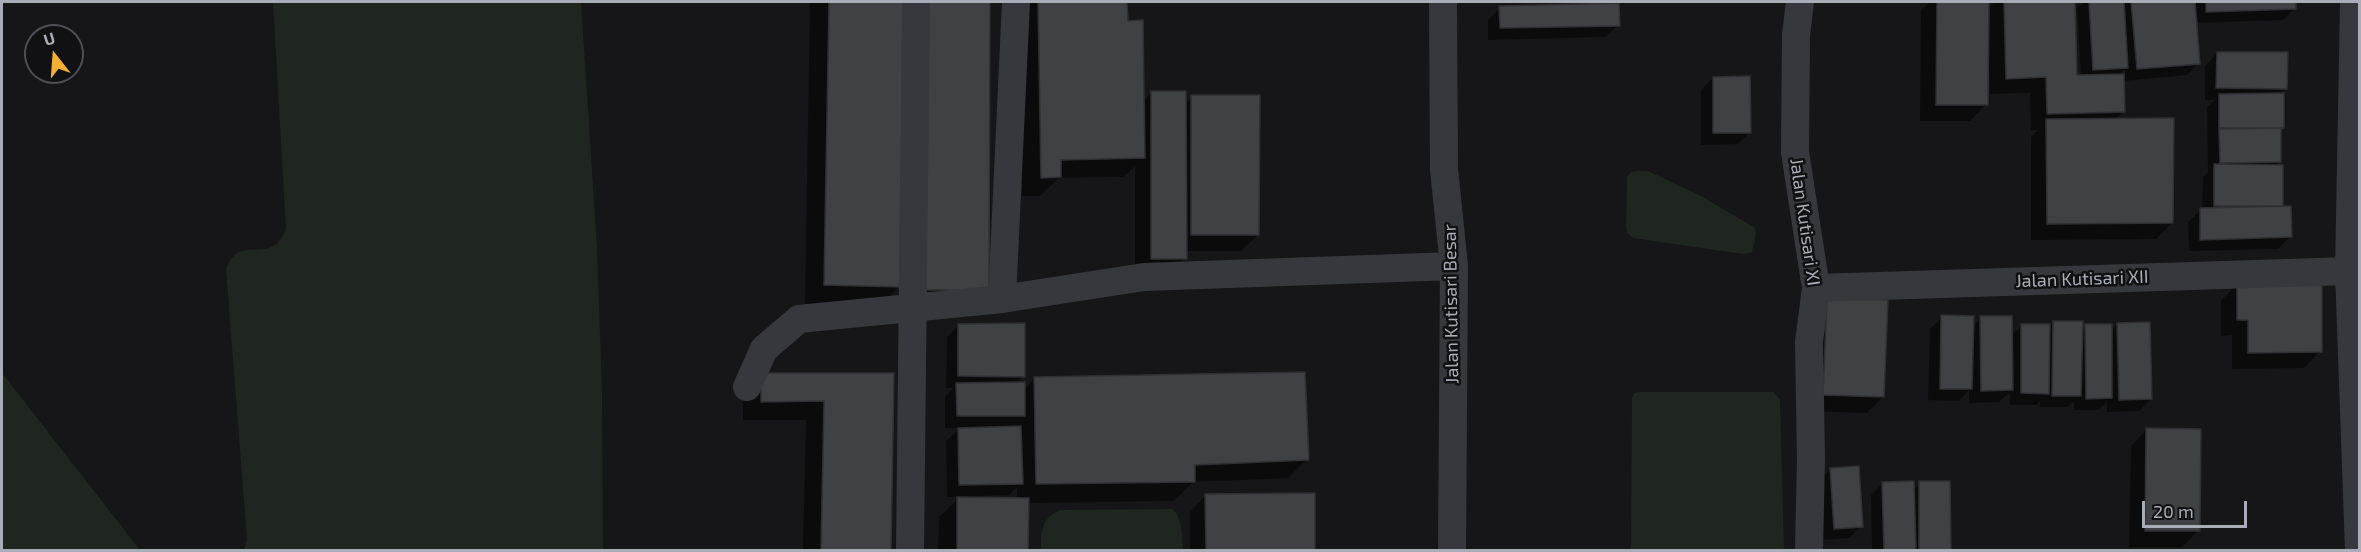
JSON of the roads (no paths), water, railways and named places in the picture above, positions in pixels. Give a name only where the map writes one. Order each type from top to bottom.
[{"type":"street","points":[[910,550],[916,2]]},
{"type":"street","points":[[1002,299],[1016,2]]},
{"type":"street","name":"Jalan Kutisari Besar","points":[[1443,2],[1444,169],[1454,266],[1452,543]]},
{"type":"street","name":"Jalan Kutisari XI","points":[[1800,2],[1796,35],[1795,152],[1816,288],[1809,342],[1811,459],[1809,550]]},
{"type":"street","points":[[2354,2],[2349,271],[2359,550]]},
{"type":"street","points":[[747,387],[764,349],[799,319],[1002,299],[1144,277],[1454,266]]},
{"type":"street","name":"Jalan Kutisari XII","points":[[1816,288],[2349,271]]}]
